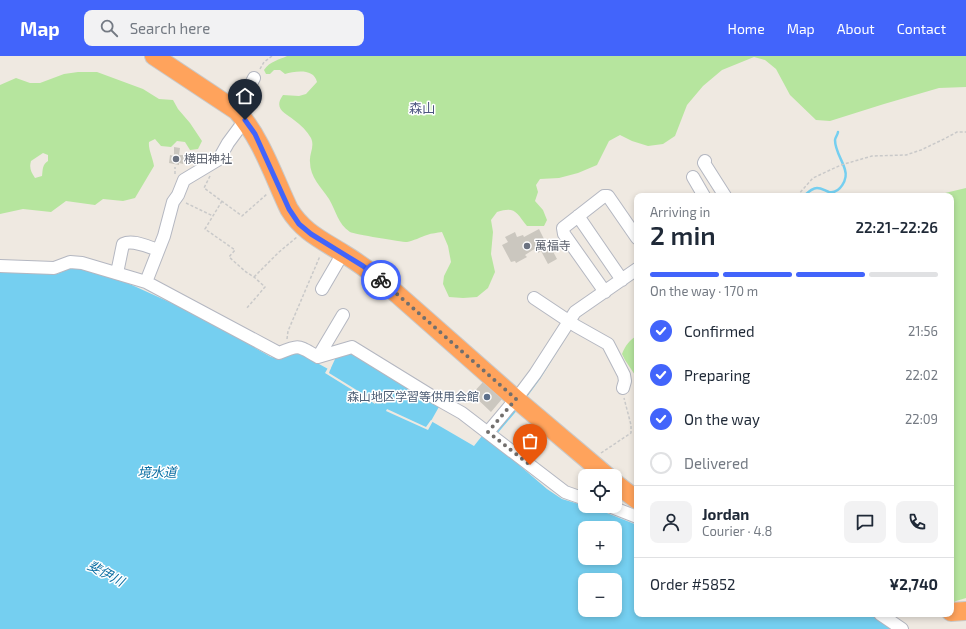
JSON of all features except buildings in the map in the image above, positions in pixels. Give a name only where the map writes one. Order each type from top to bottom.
[{"type":"highway","points":[[154,56],[241,115],[255,134],[294,218],[305,230],[363,266],[380,279],[599,469]]},
{"type":"highway","points":[[622,488],[634,498]]},
{"type":"highway","points":[[954,612],[966,611]]},
{"type":"street","points":[[146,282],[164,236],[173,202],[176,199],[184,180],[219,159],[241,115],[254,78]]},
{"type":"street","points":[[705,160],[704,163],[723,193]]},
{"type":"street","points":[[693,176],[702,193]]},
{"type":"street","points":[[605,292],[564,234],[563,228],[604,196],[608,196],[634,234]]},
{"type":"street","points":[[578,216],[622,280]]},
{"type":"street","points":[[118,273],[123,244],[132,243],[158,250]]},
{"type":"street","points":[[322,289],[343,253]]},
{"type":"street","points":[[0,266],[54,268],[66,263],[75,262],[118,273],[146,282],[279,353],[298,346],[318,357],[352,347],[462,413],[565,492],[578,497]]},
{"type":"street","points":[[491,434],[519,401],[535,374],[572,323],[575,312],[634,271]]},
{"type":"street","points":[[534,298],[608,344],[624,375],[625,381],[623,388]]},
{"type":"street","points":[[318,357],[342,315]]},
{"type":"street","points":[[622,511],[634,516]]},
{"type":"street","points":[[884,617],[902,629]]},
{"type":"path","points":[[254,78],[264,62],[272,56]]},
{"type":"path","points":[[801,193],[814,178],[846,163],[872,156],[906,155],[921,150],[957,132],[966,132]]},
{"type":"path","points":[[219,159],[204,188],[242,216],[278,184]]},
{"type":"path","points":[[176,199],[213,216]]},
{"type":"path","points":[[222,201],[205,229],[235,250],[229,257],[264,287],[246,309]]},
{"type":"path","points":[[254,277],[279,252],[305,230]]},
{"type":"path","points":[[287,350],[288,331],[325,243]]},
{"type":"path","points":[[589,461],[631,433],[631,425],[623,388]]},
{"type":"green space","points":[[287,56],[966,56],[966,87],[939,88],[830,121],[816,120],[790,95],[776,69],[765,60],[754,57],[722,70],[703,86],[687,105],[675,136],[663,144],[648,146],[620,135],[609,141],[597,165],[578,173],[559,178],[540,179],[536,185],[538,192],[535,201],[543,210],[547,220],[544,226],[527,226],[512,210],[497,212],[491,220],[493,232],[491,254],[495,272],[488,288],[477,297],[463,298],[449,297],[443,284],[444,276],[451,262],[448,246],[442,232],[429,234],[407,242],[353,233],[346,229],[343,225],[329,199],[316,182],[310,167],[312,144],[311,138],[297,122],[281,110],[279,104],[283,95],[299,96],[306,94],[317,82],[315,78],[312,74],[304,72],[285,74],[280,70],[274,70],[270,74],[266,74],[264,70],[272,63]]},
{"type":"green space","points":[[97,72],[143,89],[159,99],[173,100],[202,141],[198,149],[190,150],[185,142],[177,141],[171,147],[161,146],[155,139],[149,142],[149,148],[154,166],[135,198],[123,201],[103,199],[95,205],[66,201],[51,212],[23,209],[0,214],[0,85],[16,78],[30,83],[40,83],[64,74]],"holes":[[[43,153],[48,155],[48,161],[44,166],[42,176],[35,178],[32,174],[30,166],[31,161]]]},
{"type":"green space","points":[[966,188],[966,598],[954,602],[954,193],[945,193]]},
{"type":"green space","points":[[634,338],[634,374],[622,354]]},
{"type":"water","name":"境水道","points":[[76,266],[123,281],[198,315],[271,357],[281,359],[297,352],[330,370],[336,357],[351,352],[440,405],[431,421],[474,446],[573,320],[634,278],[579,317],[540,379],[519,408],[491,441],[547,489],[562,499],[578,504],[578,513],[607,513],[634,524],[634,617],[876,617],[893,629],[0,629],[0,271],[57,274]]},
{"type":"pier","points":[[329,366],[331,367],[329,373],[376,402],[375,404],[325,373]]},
{"type":"pier","points":[[387,409],[426,427],[431,420],[433,421],[428,430],[386,411]]},
{"type":"waterway","points":[[807,193],[815,188],[833,192],[837,191],[842,185],[846,174],[835,144],[835,139],[838,132]]},
{"type":"way so far","points":[[381,280],[516,399],[488,432],[530,465]]},
{"type":"place","name":"横田神社","points":[[176,159]]},
{"type":"place","name":"萬福寺","points":[[527,246]]},
{"type":"place","name":"森山地区学習等供用会館","points":[[487,397]]},
{"type":"district","name":"森山","points":[[422,108]]},
{"type":"route","points":[[245,120],[255,134],[289,209],[299,224],[305,230],[363,266],[381,280]]},
{"type":"water label","name":"斐伊川","points":[[106,573]]}]
